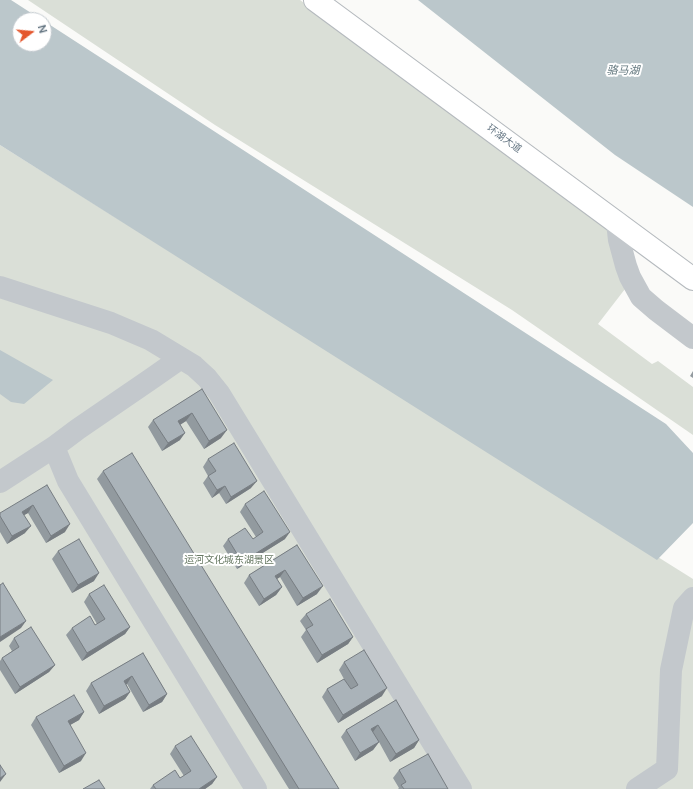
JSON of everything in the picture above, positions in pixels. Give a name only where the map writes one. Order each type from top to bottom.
[{"type":"main road","name":"环湖大道","points":[[315,0],[693,279]]},
{"type":"street","points":[[617,222],[619,240],[626,266],[630,278],[641,297],[693,338]]},
{"type":"street","points":[[0,287],[111,323],[151,340],[194,366],[207,378],[219,393],[461,789]]},
{"type":"street","points":[[0,482],[181,358]]},
{"type":"street","points":[[54,446],[68,481],[256,789]]},
{"type":"street","points":[[638,789],[667,769],[671,670],[684,608],[693,598]]},
{"type":"green space","points":[[28,0],[300,0],[599,218],[608,230],[625,289],[598,324],[652,364],[658,361],[693,387],[693,435],[512,310],[215,125],[52,16],[52,12],[46,12]]},
{"type":"green space","name":"运河文化城东湖景区","points":[[0,145],[693,579],[693,789],[0,789]]},
{"type":"water","points":[[0,0],[11,0],[30,12],[12,12],[12,52],[52,52],[52,26],[666,424],[693,453],[693,523],[657,560],[0,145]]},
{"type":"water","name":"骆马湖","points":[[418,0],[693,0],[693,207],[615,155]]},
{"type":"water","points":[[0,350],[53,380],[24,404],[11,402],[0,394]]},
{"type":"building","points":[[202,389],[227,430],[209,441],[192,413],[178,421],[185,433],[168,443],[153,420]]},
{"type":"building","points":[[234,443],[257,481],[231,497],[225,486],[217,490],[208,476],[216,471],[208,459]]},
{"type":"building","points":[[132,453],[339,789],[299,789],[103,471]]},
{"type":"building","points":[[47,485],[70,524],[51,536],[33,505],[22,512],[31,526],[12,536],[0,516],[0,513]]},
{"type":"building","points":[[264,491],[290,532],[242,562],[228,539],[245,528],[253,539],[263,532],[245,504]]},
{"type":"building","points":[[79,539],[99,573],[78,585],[58,551]]},
{"type":"building","points":[[297,545],[323,586],[303,598],[285,570],[275,576],[282,587],[264,599],[249,575]]},
{"type":"building","points":[[3,583],[26,621],[0,637],[0,585]]},
{"type":"building","points":[[104,585],[130,627],[87,653],[72,628],[90,616],[95,625],[105,619],[89,594]]},
{"type":"building","points":[[330,599],[353,637],[322,655],[306,629],[313,625],[306,614]]},
{"type":"building","points":[[31,627],[55,665],[20,687],[2,658],[19,647],[14,638]]},
{"type":"building","points":[[364,650],[387,688],[343,715],[327,689],[344,679],[351,689],[358,685],[344,662]]},
{"type":"building","points":[[143,653],[167,694],[149,705],[132,676],[124,681],[130,692],[104,706],[91,683]]},
{"type":"building","points":[[74,695],[84,712],[68,721],[86,753],[64,766],[36,717]]},
{"type":"building","points":[[396,700],[419,740],[396,754],[378,725],[371,729],[379,742],[360,753],[346,730]]},
{"type":"building","points":[[191,736],[217,777],[199,789],[156,789],[153,785],[175,770],[180,778],[191,771],[175,746]]},
{"type":"building","points":[[428,754],[448,789],[404,789],[401,785],[406,782],[399,770]]},
{"type":"building","points":[[0,765],[6,774],[0,778]]},
{"type":"building","points":[[99,780],[105,789],[83,789]]}]
